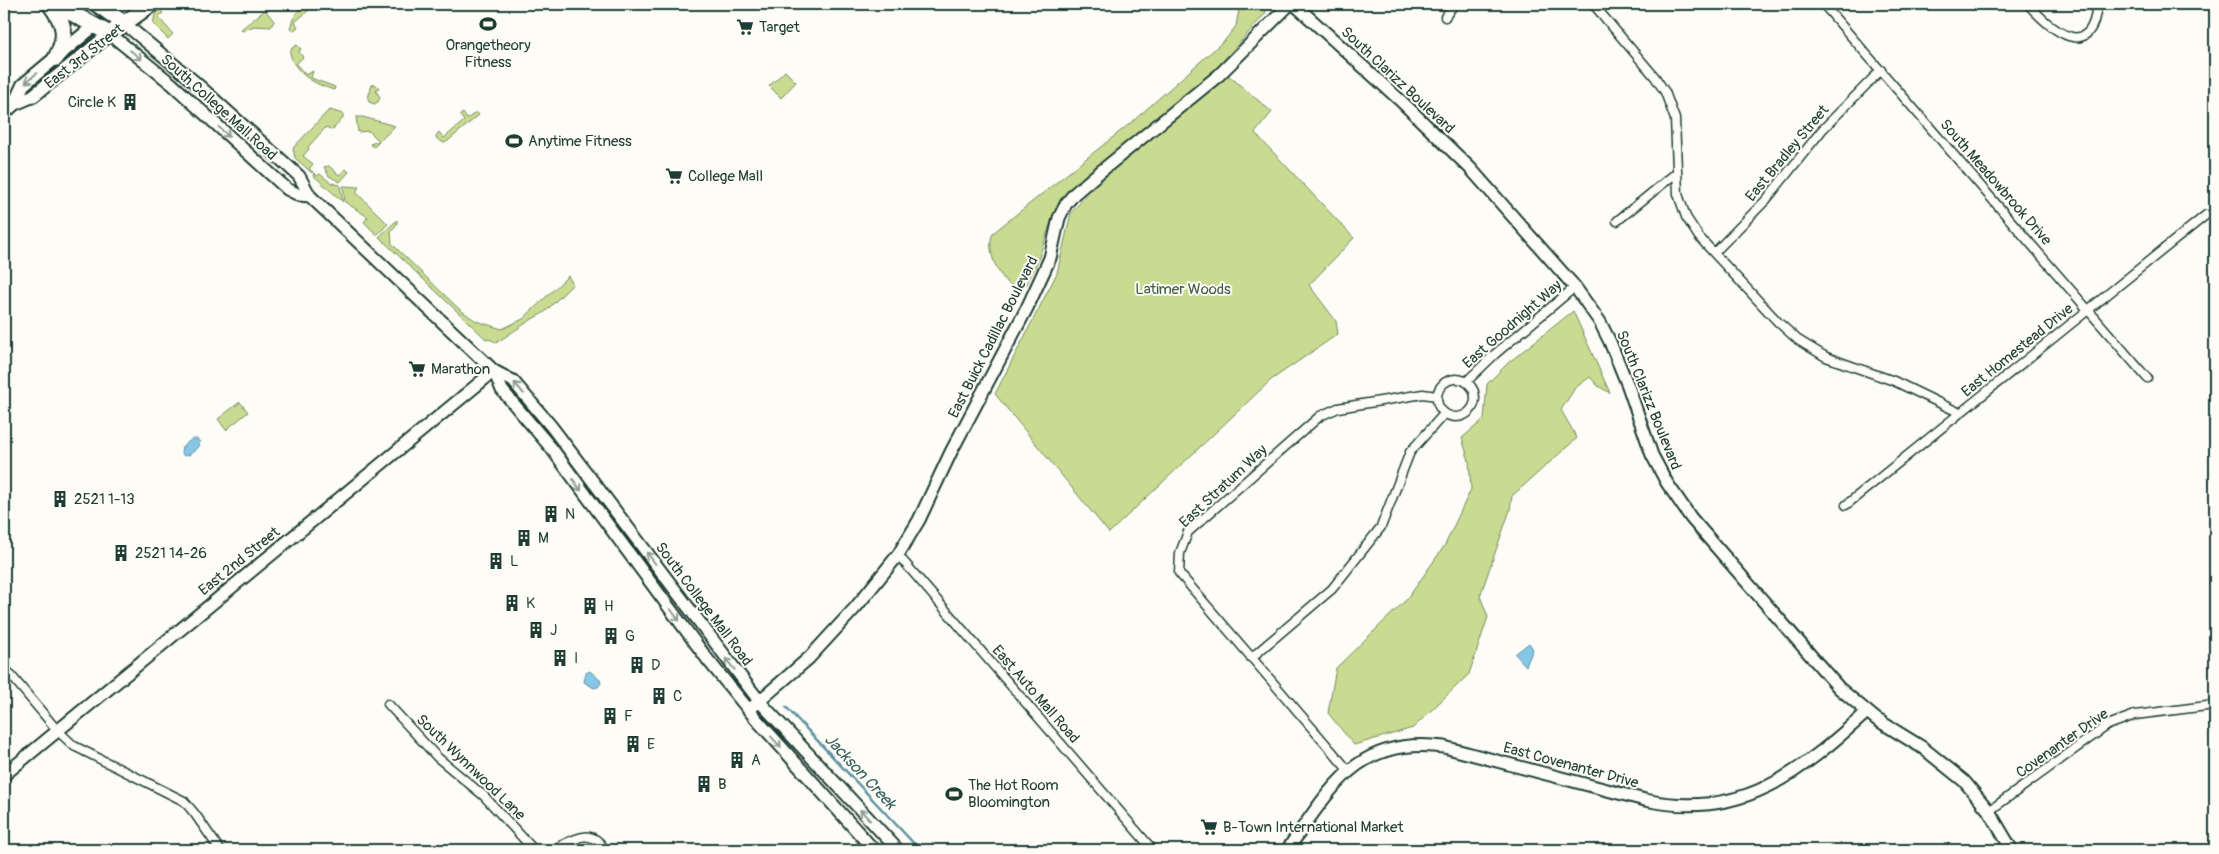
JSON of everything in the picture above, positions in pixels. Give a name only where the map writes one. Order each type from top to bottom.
[{"type":"highway","points":[[50,4],[61,20],[64,30],[61,47],[56,58]]},
{"type":"highway","points":[[55,4],[110,34]]},
{"type":"highway","points":[[97,4],[115,8],[124,24]]},
{"type":"highway","name":"East 3rd Street","points":[[110,34],[151,4]]},
{"type":"highway","name":"East 3rd Street","points":[[95,25],[115,8]]},
{"type":"main road","name":"East 3rd Street","points":[[14,104],[21,88],[95,25]]},
{"type":"main road","name":"East 3rd Street","points":[[4,113],[14,104],[33,96],[110,34]]},
{"type":"street","name":"South Clarizz Boulevard","points":[[1292,4],[1402,102],[1470,168],[1575,287],[1600,322],[1610,342],[1652,455],[1678,501],[1812,659],[1839,688],[1866,712],[1942,762],[1964,781],[1989,811],[2012,850]]},
{"type":"street","name":"East Buick Cadillac Boulevard","points":[[749,710],[809,658],[842,623],[898,555],[919,520],[951,452],[1027,308],[1050,258],[1059,218],[1066,204],[1074,194],[1095,176],[1219,75],[1292,4]]},
{"type":"street","points":[[1445,17],[1454,4]]},
{"type":"street","points":[[1593,4],[1655,76],[1665,92],[1675,118],[1678,194],[1686,217],[1699,237],[1714,254],[1778,322],[1811,348],[1841,362],[1894,381],[1960,413]]},
{"type":"street","name":"South Meadowbrook Drive","points":[[1823,4],[2147,378]]},
{"type":"street","points":[[2028,4],[2049,26],[2063,35],[2079,37],[2091,29],[2096,17],[2097,4]]},
{"type":"street","name":"South College Mall Road","points":[[124,24],[196,83],[299,176],[310,196],[494,371],[513,381],[577,459],[721,653],[760,702],[898,850]]},
{"type":"street","name":"South College Mall Road","points":[[110,34],[172,84],[287,189],[298,195],[310,196]]},
{"type":"street","name":"East Bradley Street","points":[[1714,254],[1766,200],[1822,130],[1881,70]]},
{"type":"street","points":[[1617,221],[1676,173]]},
{"type":"street","name":"East Homestead Drive","points":[[1846,505],[2206,215]]},
{"type":"street","name":"East Goodnight Way","points":[[1466,382],[1575,287]]},
{"type":"street","name":"South College Mall Road","points":[[494,371],[502,390],[540,434],[708,660],[749,710],[874,850]]},
{"type":"street","name":"East 2nd Street","points":[[4,774],[494,371]]},
{"type":"street","name":"East Goodnight Way","points":[[1437,396],[1439,389],[1447,381],[1460,379],[1466,382],[1474,392],[1475,398],[1471,410],[1460,417],[1450,417],[1444,414]]},
{"type":"street","name":"East Stratum Way","points":[[1348,770],[1179,573],[1180,552],[1188,532],[1320,416],[1338,408],[1423,394],[1437,396]]},
{"type":"street","points":[[1251,658],[1332,589],[1381,527],[1410,452],[1444,414],[1438,405],[1437,396]]},
{"type":"street","points":[[523,413],[536,408]]},
{"type":"street","points":[[540,434],[551,426]]},
{"type":"street","points":[[562,464],[577,459]]},
{"type":"street","name":"East Auto Mall Road","points":[[898,555],[1153,850]]},
{"type":"street","points":[[4,667],[57,730],[74,746],[184,802],[198,818],[220,850]]},
{"type":"street","name":"South Wynnwood Lane","points":[[388,704],[437,758],[484,796],[534,850]]},
{"type":"street","name":"Covenanter Drive","points":[[1989,811],[2108,724],[2135,715],[2215,705]]},
{"type":"street","name":"East Covenanter Drive","points":[[1287,850],[1332,786],[1348,770],[1368,757],[1390,749],[1432,745],[1652,801],[1667,804],[1708,804],[1749,794],[1784,779],[1814,758],[1866,712]]},
{"type":"street","points":[[552,850],[586,836],[597,839],[605,850]]},
{"type":"green space","points":[[302,4],[316,4],[295,22],[298,27],[293,31],[290,28],[293,19]]},
{"type":"green space","points":[[1240,4],[1268,5],[1265,14],[1216,69],[1069,191],[1054,213],[1037,263],[1027,284],[1017,289],[1010,285],[999,273],[992,256],[991,240],[993,233],[1132,122],[1226,39],[1236,26]]},
{"type":"green space","points":[[160,9],[163,13],[158,17],[173,34],[168,39],[153,24],[155,14]]},
{"type":"green space","points":[[265,10],[274,21],[271,27],[254,26],[242,31],[240,30]]},
{"type":"green space","points":[[297,45],[301,49],[299,52],[303,57],[296,64],[306,75],[313,71],[311,78],[335,87],[334,90],[319,85],[306,77],[296,67],[290,53],[292,48]]},
{"type":"green space","points":[[785,71],[796,82],[781,98],[769,86]]},
{"type":"green space","name":"Latimer Woods","points":[[1228,75],[1272,112],[1255,133],[1354,238],[1309,285],[1336,321],[1338,334],[1271,380],[1109,533],[995,394],[1057,273],[1071,213],[1102,177]]},
{"type":"green space","points":[[375,84],[379,88],[376,91],[380,97],[378,102],[374,104],[369,102],[368,98],[372,85]]},
{"type":"green space","points":[[330,110],[343,114],[343,118],[332,130],[326,127],[308,147],[309,149],[303,156],[313,164],[309,169],[312,173],[295,158],[293,148]]},
{"type":"green space","points":[[476,112],[479,115],[448,141],[444,143],[437,139],[436,136],[439,132],[444,138],[464,121],[460,115],[463,113],[467,119]]},
{"type":"green space","points":[[356,117],[363,117],[395,126],[374,147],[370,144],[379,141],[369,131],[358,132]]},
{"type":"green space","points":[[329,166],[339,175],[346,169],[349,172],[340,182],[329,176],[324,167]]},
{"type":"green space","points":[[314,173],[317,176],[320,174],[331,183],[340,185],[343,202],[313,175]]},
{"type":"green space","points":[[343,186],[359,187],[356,192],[388,224],[377,235],[364,222],[368,217],[345,202]]},
{"type":"green space","points":[[397,220],[397,224],[391,231],[392,244],[459,309],[476,321],[502,329],[523,319],[568,276],[573,284],[545,312],[496,343],[486,339],[379,237]]},
{"type":"green space","points":[[1573,311],[1610,393],[1598,386],[1590,377],[1575,388],[1561,410],[1577,438],[1512,496],[1510,510],[1480,596],[1488,617],[1469,674],[1413,728],[1354,745],[1328,713],[1336,668],[1408,598],[1445,545],[1471,489],[1469,461],[1462,438],[1484,419],[1487,384],[1508,363]]},
{"type":"green space","points":[[240,402],[248,412],[226,430],[218,419]]},
{"type":"water","points":[[192,439],[197,439],[200,442],[199,447],[189,455],[184,456],[181,452],[182,447]]},
{"type":"water","points":[[1529,643],[1533,649],[1526,666],[1515,654]]},
{"type":"water","points":[[590,671],[600,680],[601,683],[598,687],[594,688],[584,682],[586,673]]},
{"type":"waterway","name":"Jackson Creek","points":[[786,707],[920,850]]},
{"type":"place","name":"Orangetheory Fitness","points":[[488,24]]},
{"type":"place","name":"Target","points":[[745,27]]},
{"type":"place","name":"Circle K","points":[[130,102]]},
{"type":"place","name":"Anytime Fitness","points":[[514,141]]},
{"type":"place","name":"College Mall","points":[[674,176]]},
{"type":"place","name":"Marathon","points":[[417,369]]},
{"type":"place","name":"2521 1-13","points":[[60,499]]},
{"type":"place","name":"N","points":[[551,514]]},
{"type":"place","name":"M","points":[[524,538]]},
{"type":"place","name":"2521 14-26","points":[[121,553]]},
{"type":"place","name":"L","points":[[496,561]]},
{"type":"place","name":"K","points":[[512,603]]},
{"type":"place","name":"H","points":[[590,606]]},
{"type":"place","name":"J","points":[[536,630]]},
{"type":"place","name":"G","points":[[611,636]]},
{"type":"place","name":"I","points":[[560,658]]},
{"type":"place","name":"D","points":[[637,665]]},
{"type":"place","name":"C","points":[[659,696]]},
{"type":"place","name":"F","points":[[610,716]]},
{"type":"place","name":"E","points":[[633,744]]},
{"type":"place","name":"A","points":[[737,760]]},
{"type":"place","name":"B","points":[[704,784]]},
{"type":"place","name":"The Hot Room Bloomington","points":[[954,794]]},
{"type":"place","name":"B-Town International Market","points":[[1209,827]]}]
